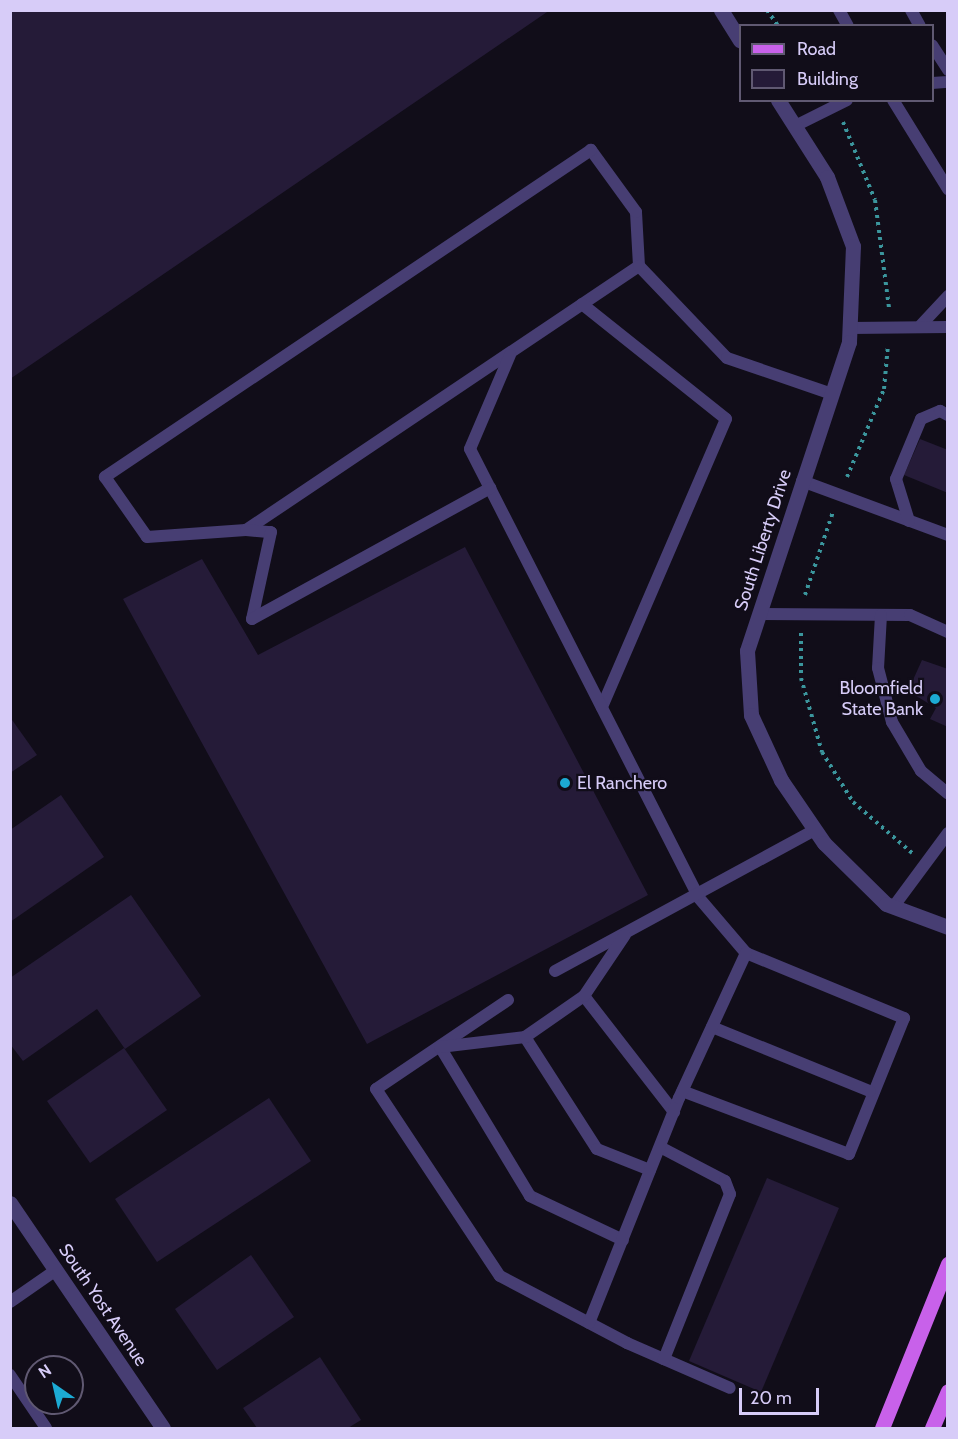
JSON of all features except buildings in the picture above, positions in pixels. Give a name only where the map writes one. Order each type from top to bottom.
[{"type":"main road","points":[[882,1428],[948,1264]]},
{"type":"main road","points":[[933,1427],[948,1391]]},
{"type":"street","points":[[721,10],[739,38]]},
{"type":"street","name":"South Liberty Drive","points":[[779,102],[827,177],[853,246],[850,328],[832,394],[747,651],[751,716],[781,780],[815,830],[894,906],[948,927]]},
{"type":"street","name":"South Yost Avenue","points":[[10,1203],[163,1428]]},
{"type":"lane","points":[[838,10],[847,24]]},
{"type":"lane","points":[[911,10],[919,24]]},
{"type":"lane","points":[[934,47],[948,70]]},
{"type":"lane","points":[[795,126],[843,102]]},
{"type":"lane","points":[[894,102],[948,189]]},
{"type":"lane","points":[[490,488],[252,619],[271,532],[246,530],[147,537],[105,477],[591,150],[636,212],[639,266],[728,358],[832,394]]},
{"type":"lane","points":[[246,530],[639,266]]},
{"type":"lane","points":[[921,325],[948,296]]},
{"type":"lane","points":[[582,304],[726,419],[602,707]]},
{"type":"lane","points":[[850,328],[921,325],[948,327]]},
{"type":"lane","points":[[511,353],[470,449],[699,897],[747,953],[904,1018],[870,1092],[849,1154],[682,1091]]},
{"type":"lane","points":[[909,521],[896,479],[921,419],[940,411],[948,414]]},
{"type":"lane","points":[[802,481],[948,535]]},
{"type":"lane","points":[[759,614],[910,615],[948,632]]},
{"type":"lane","points":[[881,615],[878,668],[891,722],[921,771],[948,794]]},
{"type":"lane","points":[[555,971],[699,897],[815,830]]},
{"type":"lane","points":[[894,906],[948,833]]},
{"type":"lane","points":[[440,1047],[525,1037],[584,996],[625,935]]},
{"type":"lane","points":[[589,1323],[682,1091],[747,953]]},
{"type":"lane","points":[[584,996],[674,1112]]},
{"type":"lane","points":[[508,1000],[376,1089],[500,1276],[589,1323],[730,1388]]},
{"type":"lane","points":[[712,1027],[870,1092]]},
{"type":"lane","points":[[525,1037],[597,1149],[650,1170]]},
{"type":"lane","points":[[440,1047],[530,1196],[622,1240]]},
{"type":"lane","points":[[660,1147],[726,1181],[730,1194],[664,1359]]},
{"type":"lane","points":[[10,1302],[56,1270]]},
{"type":"lane","points":[[10,1375],[46,1428]]},
{"type":"lane","points":[[933,1427],[948,1414]]},
{"type":"path","points":[[767,10],[777,24]]},
{"type":"place","name":"Bloomfield State Bank","points":[[935,699]]},
{"type":"place","name":"El Ranchero","points":[[565,783]]}]
